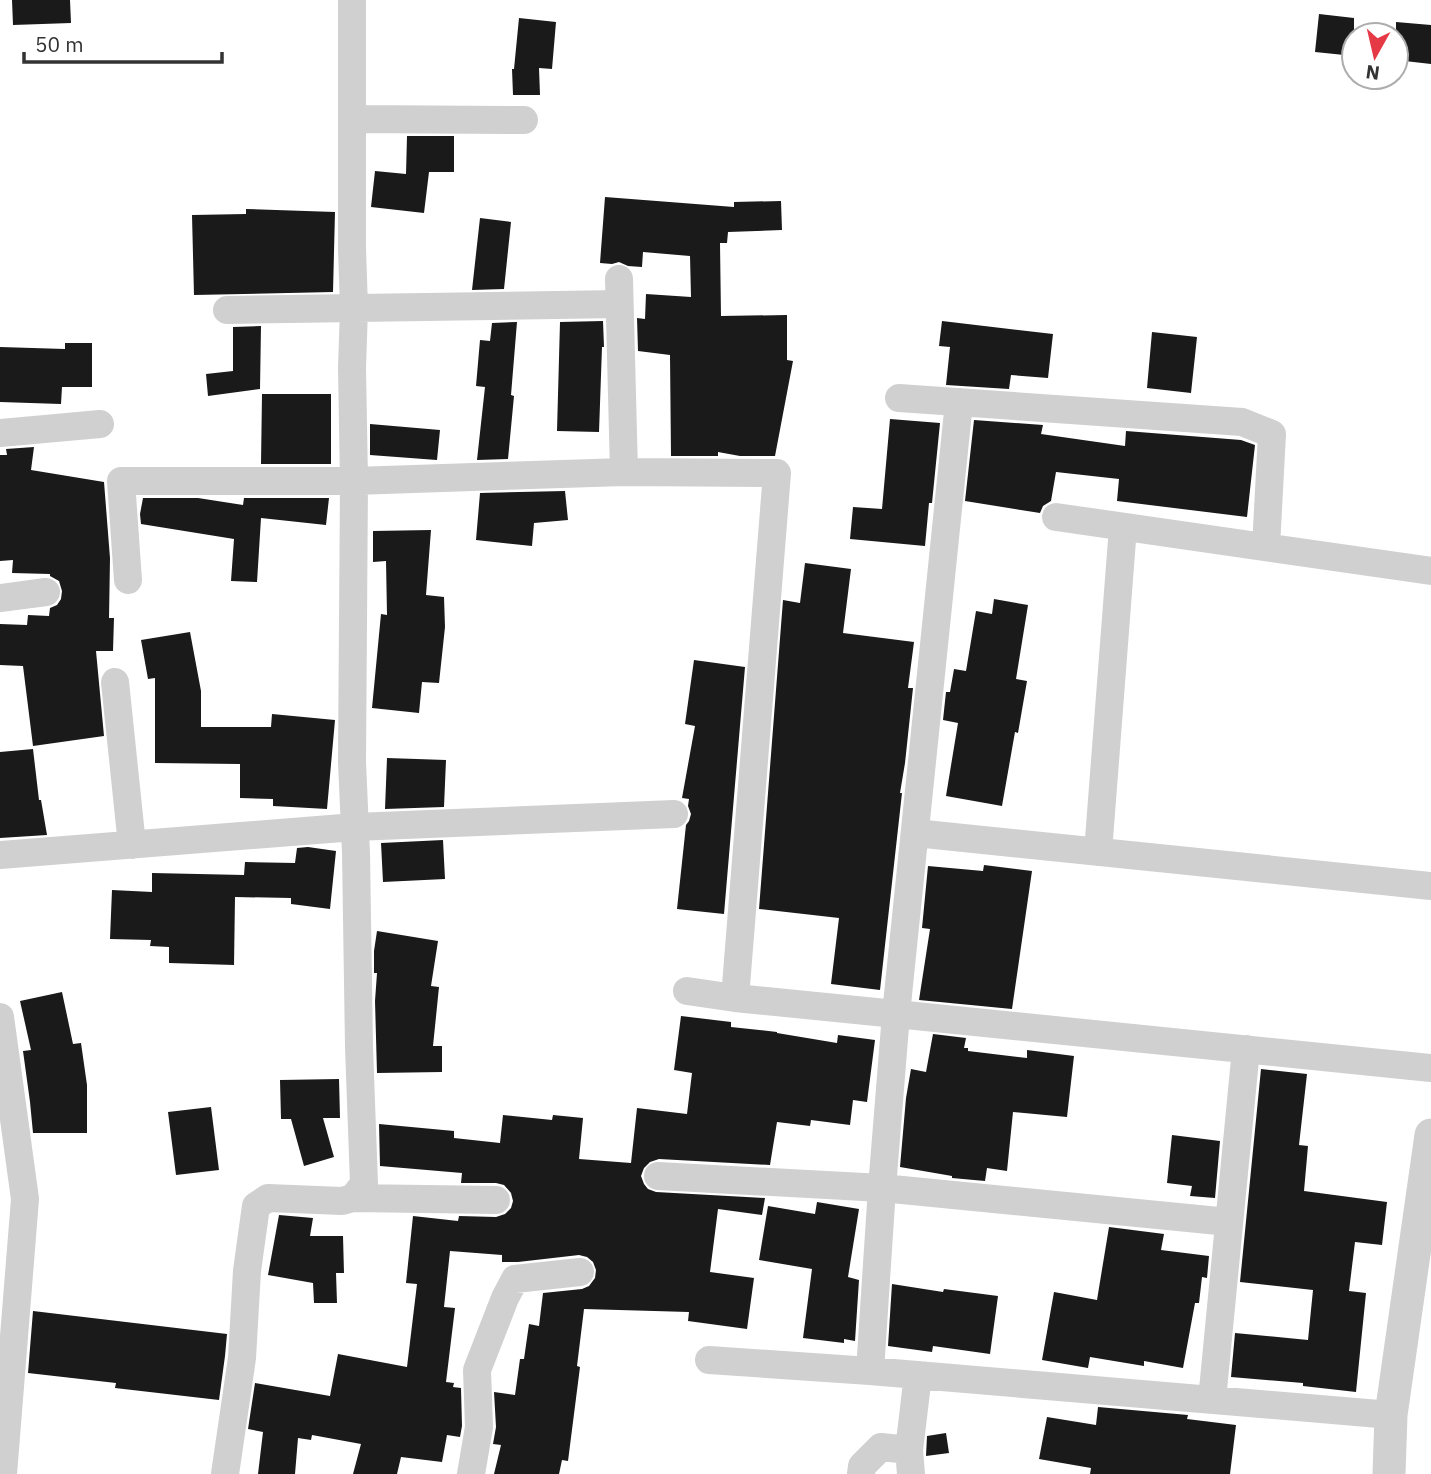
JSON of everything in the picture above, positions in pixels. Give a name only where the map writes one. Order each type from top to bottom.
[{"type":"street","points":[[352,0],[352,762],[364,1184],[353,1198]]},
{"type":"street","points":[[352,119],[524,120]]},
{"type":"street","points":[[227,310],[354,309],[619,292],[624,472]]},
{"type":"street","points":[[899,398],[1242,422],[1272,434],[1266,547]]},
{"type":"street","points":[[870,1371],[896,1014],[959,402]]},
{"type":"street","points":[[0,433],[100,424]]},
{"type":"street","points":[[128,580],[121,481],[354,481],[624,472],[778,473],[736,998]]},
{"type":"street","points":[[1056,517],[1431,571]]},
{"type":"street","points":[[1098,852],[1123,527]]},
{"type":"street","points":[[0,598],[46,592]]},
{"type":"street","points":[[115,682],[132,845]]},
{"type":"street","points":[[0,855],[355,827],[674,814]]},
{"type":"street","points":[[915,833],[1431,886]]},
{"type":"street","points":[[687,991],[1431,1068]]},
{"type":"street","points":[[0,1017],[11,1172],[25,1199],[3,1474]]},
{"type":"street","points":[[1212,1400],[1246,1049]]},
{"type":"street","points":[[1389,1474],[1391,1415],[1431,1135]]},
{"type":"street","points":[[658,1176],[882,1188],[1229,1222]]},
{"type":"street","points":[[225,1474],[242,1358],[247,1271],[256,1206],[268,1198],[342,1201],[353,1198],[496,1200]]},
{"type":"street","points":[[471,1474],[479,1427],[477,1370],[505,1298],[516,1279],[580,1272]]},
{"type":"street","points":[[709,1360],[1391,1415]]},
{"type":"street","points":[[861,1474],[862,1466],[881,1447],[910,1462],[918,1375]]},
{"type":"building","points":[[12,0],[70,0],[71,23],[13,25]]},
{"type":"building","points":[[1319,14],[1354,18],[1354,21],[1340,21],[1340,55],[1315,52]]},
{"type":"building","points":[[519,18],[556,22],[552,69],[539,68],[540,95],[513,95],[512,69]]},
{"type":"building","points":[[1410,23],[1431,25],[1431,64],[1410,62]]},
{"type":"building","points":[[407,136],[454,136],[454,172],[429,172],[424,213],[371,207],[375,171],[406,174]]},
{"type":"building","points":[[605,197],[734,207],[734,202],[781,201],[782,230],[728,232],[727,243],[720,243],[721,316],[787,315],[787,360],[793,361],[775,456],[740,456],[718,452],[718,456],[671,456],[670,355],[638,351],[637,318],[645,319],[646,294],[691,297],[690,256],[643,252],[642,267],[619,262],[600,263]]},
{"type":"building","points":[[246,209],[335,212],[333,292],[194,295],[192,215],[246,214]]},
{"type":"building","points":[[480,218],[511,222],[504,289],[472,290]]},
{"type":"building","points":[[603,321],[599,432],[557,431],[560,322]]},
{"type":"building","points":[[942,321],[1053,334],[1048,378],[1011,375],[1009,389],[946,385],[950,347],[939,346]]},
{"type":"building","points":[[517,322],[508,459],[477,460],[485,387],[476,386],[480,340],[490,341],[492,323]]},
{"type":"building","points":[[261,326],[260,389],[208,396],[206,374],[233,371],[233,327]]},
{"type":"building","points":[[1152,332],[1197,337],[1191,393],[1147,388]]},
{"type":"building","points":[[65,343],[92,343],[92,387],[62,387],[61,404],[0,402],[0,347],[65,349]]},
{"type":"building","points":[[262,394],[331,394],[331,464],[261,464]]},
{"type":"building","points":[[890,419],[940,423],[925,546],[850,539],[853,507],[882,509]]},
{"type":"building","points":[[974,420],[1043,425],[1041,434],[1125,446],[1126,431],[1241,440],[1255,445],[1247,517],[1117,501],[1119,479],[1056,472],[1051,501],[1043,506],[1040,513],[965,501]]},
{"type":"building","points":[[370,424],[440,430],[437,460],[370,455]]},
{"type":"building","points":[[34,447],[31,470],[104,482],[110,558],[109,618],[114,618],[113,651],[96,651],[104,736],[33,746],[23,666],[0,665],[0,624],[27,625],[28,615],[49,616],[50,608],[57,605],[61,599],[62,591],[59,581],[50,574],[12,573],[13,560],[0,561],[0,455],[7,455],[6,449]]},
{"type":"building","points":[[565,491],[568,520],[534,523],[532,546],[476,540],[480,493]]},
{"type":"building","points":[[143,498],[198,498],[243,505],[244,498],[329,498],[326,525],[261,518],[257,582],[231,581],[234,539],[141,524]]},
{"type":"building","points":[[431,530],[426,595],[444,597],[445,627],[439,683],[422,682],[419,713],[372,708],[381,614],[387,615],[386,561],[373,562],[373,531]]},
{"type":"building","points":[[805,563],[851,569],[843,633],[914,642],[908,688],[913,688],[880,990],[831,984],[839,918],[759,909],[783,600],[800,603]]},
{"type":"building","points":[[994,599],[1028,605],[1016,679],[1027,681],[1002,806],[946,796],[958,723],[943,720],[946,692],[950,692],[954,669],[966,671],[976,611],[992,614]]},
{"type":"building","points":[[190,632],[201,691],[201,727],[271,727],[272,714],[335,720],[327,809],[273,806],[273,799],[240,798],[240,764],[155,763],[155,678],[148,679],[141,640]]},
{"type":"building","points":[[694,660],[745,667],[724,914],[677,909],[686,825],[691,814],[689,799],[682,798],[695,726],[685,724]]},
{"type":"building","points":[[33,749],[39,800],[47,835],[0,838],[0,752]]},
{"type":"building","points":[[387,758],[446,760],[444,807],[385,809]]},
{"type":"building","points":[[443,840],[445,879],[383,882],[381,843]]},
{"type":"building","points":[[297,848],[336,851],[330,909],[291,904],[291,898],[235,897],[234,965],[169,963],[169,947],[150,946],[151,940],[110,939],[112,890],[152,892],[152,873],[244,875],[245,862],[295,863]]},
{"type":"building","points":[[984,865],[1032,871],[1012,1009],[919,1000],[930,929],[922,928],[928,866],[983,871]]},
{"type":"building","points":[[377,931],[438,941],[431,986],[439,987],[433,1046],[442,1046],[442,1072],[377,1073],[377,973],[374,973],[374,951]]},
{"type":"building","points":[[62,992],[73,1044],[81,1043],[87,1085],[87,1133],[33,1133],[23,1051],[31,1050],[20,1001]]},
{"type":"building","points":[[681,1016],[731,1022],[731,1027],[837,1043],[838,1035],[875,1040],[867,1102],[853,1100],[850,1125],[811,1120],[810,1126],[777,1122],[770,1165],[659,1159],[644,1168],[641,1176],[644,1184],[656,1192],[765,1198],[762,1215],[718,1209],[710,1272],[754,1278],[747,1329],[688,1321],[689,1312],[584,1309],[568,1461],[562,1460],[559,1474],[494,1474],[501,1445],[493,1444],[496,1427],[494,1392],[515,1395],[529,1324],[539,1326],[543,1293],[589,1286],[595,1278],[596,1270],[593,1262],[579,1255],[502,1262],[502,1255],[450,1251],[444,1307],[455,1308],[446,1382],[461,1388],[462,1426],[460,1437],[447,1435],[442,1462],[401,1457],[397,1474],[353,1474],[361,1444],[312,1435],[311,1440],[298,1438],[295,1474],[258,1474],[263,1432],[248,1429],[255,1383],[330,1396],[338,1354],[407,1367],[417,1284],[406,1283],[413,1216],[458,1221],[459,1216],[496,1217],[511,1208],[511,1193],[504,1185],[461,1183],[462,1173],[380,1166],[379,1124],[454,1131],[454,1138],[500,1143],[503,1115],[552,1120],[553,1115],[583,1118],[579,1159],[631,1163],[637,1108],[687,1114],[692,1073],[674,1070]]},
{"type":"building","points":[[933,1034],[966,1038],[964,1048],[968,1048],[968,1051],[1027,1058],[1027,1050],[1074,1056],[1067,1117],[1013,1112],[1007,1171],[987,1168],[985,1181],[952,1178],[900,1167],[911,1069],[926,1072]]},
{"type":"building","points":[[1261,1069],[1307,1074],[1299,1145],[1308,1146],[1304,1191],[1387,1202],[1382,1245],[1355,1242],[1349,1291],[1366,1293],[1356,1392],[1303,1386],[1303,1383],[1231,1377],[1235,1333],[1308,1340],[1313,1290],[1240,1282]]},
{"type":"building","points":[[339,1079],[340,1118],[323,1118],[334,1157],[304,1166],[291,1119],[281,1119],[280,1080]]},
{"type":"building","points":[[211,1107],[219,1170],[176,1175],[168,1112]]},
{"type":"building","points":[[1172,1135],[1220,1141],[1215,1198],[1190,1196],[1192,1186],[1167,1183]]},
{"type":"building","points":[[817,1202],[859,1209],[848,1277],[859,1280],[855,1341],[844,1339],[844,1343],[803,1338],[812,1269],[759,1260],[768,1206],[815,1214]]},
{"type":"building","points":[[279,1215],[313,1218],[310,1236],[343,1236],[344,1273],[336,1273],[337,1303],[314,1303],[313,1283],[268,1275]]},
{"type":"building","points":[[1109,1227],[1164,1234],[1161,1250],[1209,1256],[1207,1278],[1202,1277],[1199,1303],[1195,1303],[1183,1368],[1144,1361],[1144,1366],[1090,1357],[1088,1368],[1042,1360],[1054,1292],[1097,1300]]},
{"type":"building","points":[[892,1284],[943,1292],[944,1289],[998,1296],[990,1354],[933,1346],[932,1352],[888,1346]]},
{"type":"building","points":[[33,1311],[227,1334],[219,1400],[115,1388],[116,1383],[28,1373]]},
{"type":"building","points":[[1098,1407],[1188,1415],[1187,1419],[1236,1425],[1230,1474],[1090,1474],[1091,1468],[1039,1459],[1047,1417],[1096,1425]]},
{"type":"building","points":[[946,1433],[949,1453],[926,1456],[927,1436]]}]
